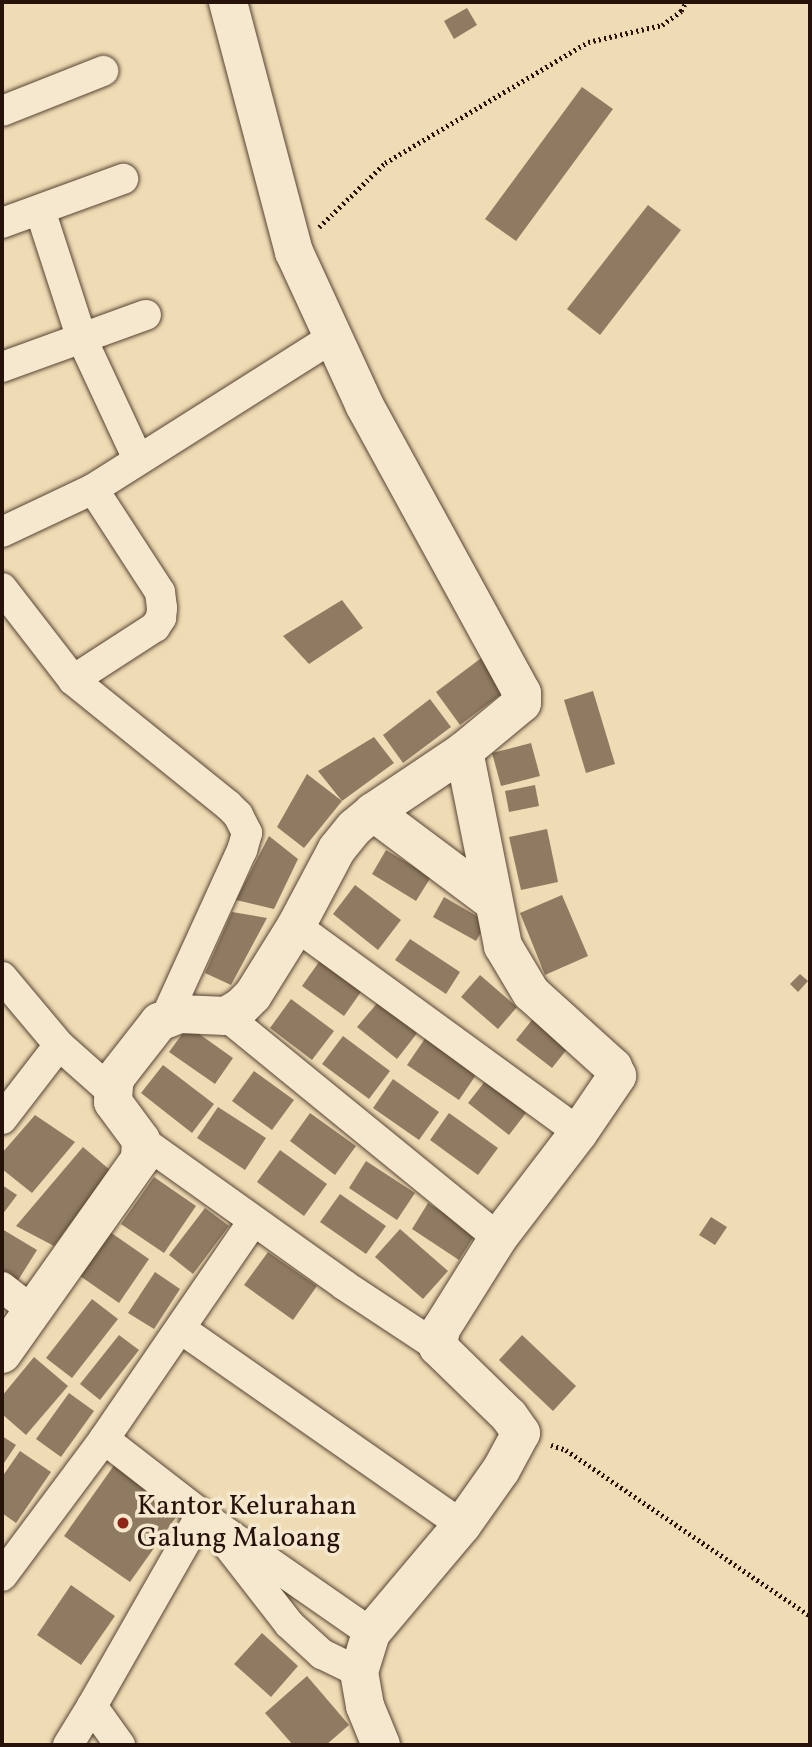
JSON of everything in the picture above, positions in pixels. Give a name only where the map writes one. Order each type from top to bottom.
[{"type":"street","points":[[226,1016],[253,995],[296,926],[337,849],[373,812],[464,751],[518,708],[523,693],[364,404],[294,252],[228,2]]},
{"type":"street","points":[[2,111],[103,71]]},
{"type":"street","points":[[2,223],[123,179]]},
{"type":"street","points":[[40,209],[82,339],[138,459]]},
{"type":"street","points":[[2,367],[146,314]]},
{"type":"street","points":[[2,532],[93,489],[333,337]]},
{"type":"street","points":[[73,681],[155,627],[161,618],[160,592],[93,489]]},
{"type":"street","points":[[2,588],[73,681],[228,805],[238,815],[247,833],[242,850],[166,1017],[116,1077],[113,1093],[118,1110],[141,1140],[253,1221],[439,1347],[509,1416],[521,1433],[501,1470],[462,1525],[371,1633],[359,1672],[365,1706],[381,1745]]},
{"type":"street","points":[[439,1347],[441,1329],[450,1310],[498,1238],[616,1080],[617,1073],[531,993],[503,946],[464,751]]},
{"type":"street","points":[[373,812],[492,901]]},
{"type":"street","points":[[296,926],[579,1132]]},
{"type":"street","points":[[2,977],[59,1045],[113,1093]]},
{"type":"street","points":[[166,1017],[180,1014],[226,1016],[498,1238]]},
{"type":"street","points":[[2,1119],[59,1045]]},
{"type":"street","points":[[2,1354],[134,1172],[140,1159],[141,1140]]},
{"type":"street","points":[[2,1576],[104,1438],[253,1221]]},
{"type":"street","points":[[2,1287],[33,1311]]},
{"type":"street","points":[[181,1329],[462,1525]]},
{"type":"street","points":[[104,1438],[204,1517],[371,1633]]},
{"type":"street","points":[[204,1517],[289,1624],[322,1654],[359,1672]]},
{"type":"street","points":[[68,1745],[204,1517]]},
{"type":"street","points":[[92,1706],[120,1745]]},
{"type":"path","points":[[294,252],[386,163],[588,42],[662,24],[681,11],[686,2]]},
{"type":"path","points":[[521,1433],[566,1450],[810,1616]]},
{"type":"building","points":[[467,8],[477,25],[454,39],[444,21]]},
{"type":"building","points":[[582,87],[613,109],[516,241],[485,219]]},
{"type":"building","points":[[648,205],[681,230],[600,335],[567,309]]},
{"type":"building","points":[[342,600],[363,628],[309,664],[283,636]]},
{"type":"building","points":[[484,656],[508,689],[460,725],[436,692]]},
{"type":"building","points":[[593,691],[615,764],[586,773],[564,700]]},
{"type":"building","points":[[430,699],[451,727],[403,763],[383,735]]},
{"type":"building","points":[[374,737],[394,763],[342,801],[318,771]]},
{"type":"building","points":[[531,743],[540,776],[501,786],[492,753]]},
{"type":"building","points":[[307,774],[342,801],[304,848],[277,827]]},
{"type":"building","points":[[535,785],[539,806],[509,812],[505,791]]},
{"type":"building","points":[[547,829],[558,882],[521,890],[509,837]]},
{"type":"building","points":[[269,836],[298,859],[274,909],[236,900]]},
{"type":"building","points":[[386,850],[431,877],[416,901],[372,874]]},
{"type":"building","points":[[355,885],[401,920],[378,950],[333,914]]},
{"type":"building","points":[[562,895],[588,956],[545,975],[520,913]]},
{"type":"building","points":[[444,897],[487,922],[476,941],[433,917]]},
{"type":"building","points":[[232,912],[267,918],[231,985],[205,973]]},
{"type":"building","points":[[410,939],[460,972],[446,994],[395,960]]},
{"type":"building","points":[[321,959],[363,989],[344,1016],[302,986]]},
{"type":"building","points":[[800,974],[808,981],[798,992],[790,984]]},
{"type":"building","points":[[480,975],[517,1007],[498,1029],[461,997]]},
{"type":"building","points":[[291,999],[334,1031],[312,1060],[270,1028]]},
{"type":"building","points":[[379,1001],[418,1032],[397,1059],[357,1027]]},
{"type":"building","points":[[536,1015],[572,1043],[552,1068],[516,1040]]},
{"type":"building","points":[[188,1026],[233,1058],[215,1084],[169,1052]]},
{"type":"building","points":[[343,1036],[390,1071],[369,1099],[322,1064]]},
{"type":"building","points":[[426,1037],[478,1072],[459,1100],[407,1065]]},
{"type":"building","points":[[163,1065],[214,1104],[192,1133],[141,1093]]},
{"type":"building","points":[[254,1071],[294,1100],[272,1130],[232,1101]]},
{"type":"building","points":[[393,1079],[439,1112],[419,1140],[373,1108]]},
{"type":"building","points":[[486,1080],[526,1113],[509,1135],[468,1103]]},
{"type":"building","points":[[218,1107],[266,1138],[245,1170],[197,1138]]},
{"type":"building","points":[[310,1113],[356,1146],[335,1175],[290,1141]]},
{"type":"building","points":[[449,1113],[498,1148],[478,1175],[430,1140]]},
{"type":"building","points":[[35,1115],[75,1142],[32,1193],[2,1169],[2,1153]]},
{"type":"building","points":[[83,1147],[110,1170],[54,1246],[16,1226]]},
{"type":"building","points":[[280,1150],[327,1184],[304,1216],[257,1182]]},
{"type":"building","points":[[366,1161],[415,1193],[397,1220],[349,1188]]},
{"type":"building","points":[[154,1177],[196,1206],[164,1253],[121,1224]]},
{"type":"building","points":[[2,1185],[17,1195],[2,1215]]},
{"type":"building","points":[[340,1194],[386,1226],[366,1254],[320,1222]]},
{"type":"building","points":[[428,1203],[476,1233],[459,1260],[412,1229]]},
{"type":"building","points":[[205,1208],[229,1226],[193,1274],[169,1255]]},
{"type":"building","points":[[711,1217],[727,1227],[715,1245],[699,1235]]},
{"type":"building","points":[[2,1229],[37,1250],[17,1282],[2,1271]]},
{"type":"building","points":[[400,1229],[448,1271],[423,1299],[375,1257]]},
{"type":"building","points":[[110,1232],[149,1259],[119,1303],[80,1276]]},
{"type":"building","points":[[268,1252],[317,1286],[293,1320],[244,1285]]},
{"type":"building","points":[[155,1272],[180,1289],[154,1329],[128,1313]]},
{"type":"building","points":[[92,1299],[118,1319],[72,1378],[46,1358]]},
{"type":"building","points":[[119,1335],[139,1350],[100,1400],[80,1384]]},
{"type":"building","points":[[522,1335],[576,1386],[553,1411],[499,1360]]},
{"type":"building","points":[[34,1357],[68,1386],[26,1435],[2,1414],[2,1396]]},
{"type":"building","points":[[69,1393],[94,1411],[61,1457],[36,1439]]},
{"type":"building","points":[[2,1436],[16,1445],[2,1466]]},
{"type":"building","points":[[20,1451],[51,1472],[16,1523],[2,1513],[2,1477]]},
{"type":"building","name":"Kantor Kelurahan Galung Maloang","points":[[115,1464],[181,1510],[130,1582],[64,1536]]},
{"type":"building","points":[[71,1585],[115,1616],[81,1665],[37,1635]]},
{"type":"building","points":[[262,1633],[298,1666],[271,1697],[234,1664]]},
{"type":"building","points":[[307,1676],[349,1725],[326,1745],[293,1745],[265,1713]]},
{"type":"place","name":"Kantor Kelurahan Galung Maloang","points":[[123,1523]]}]
